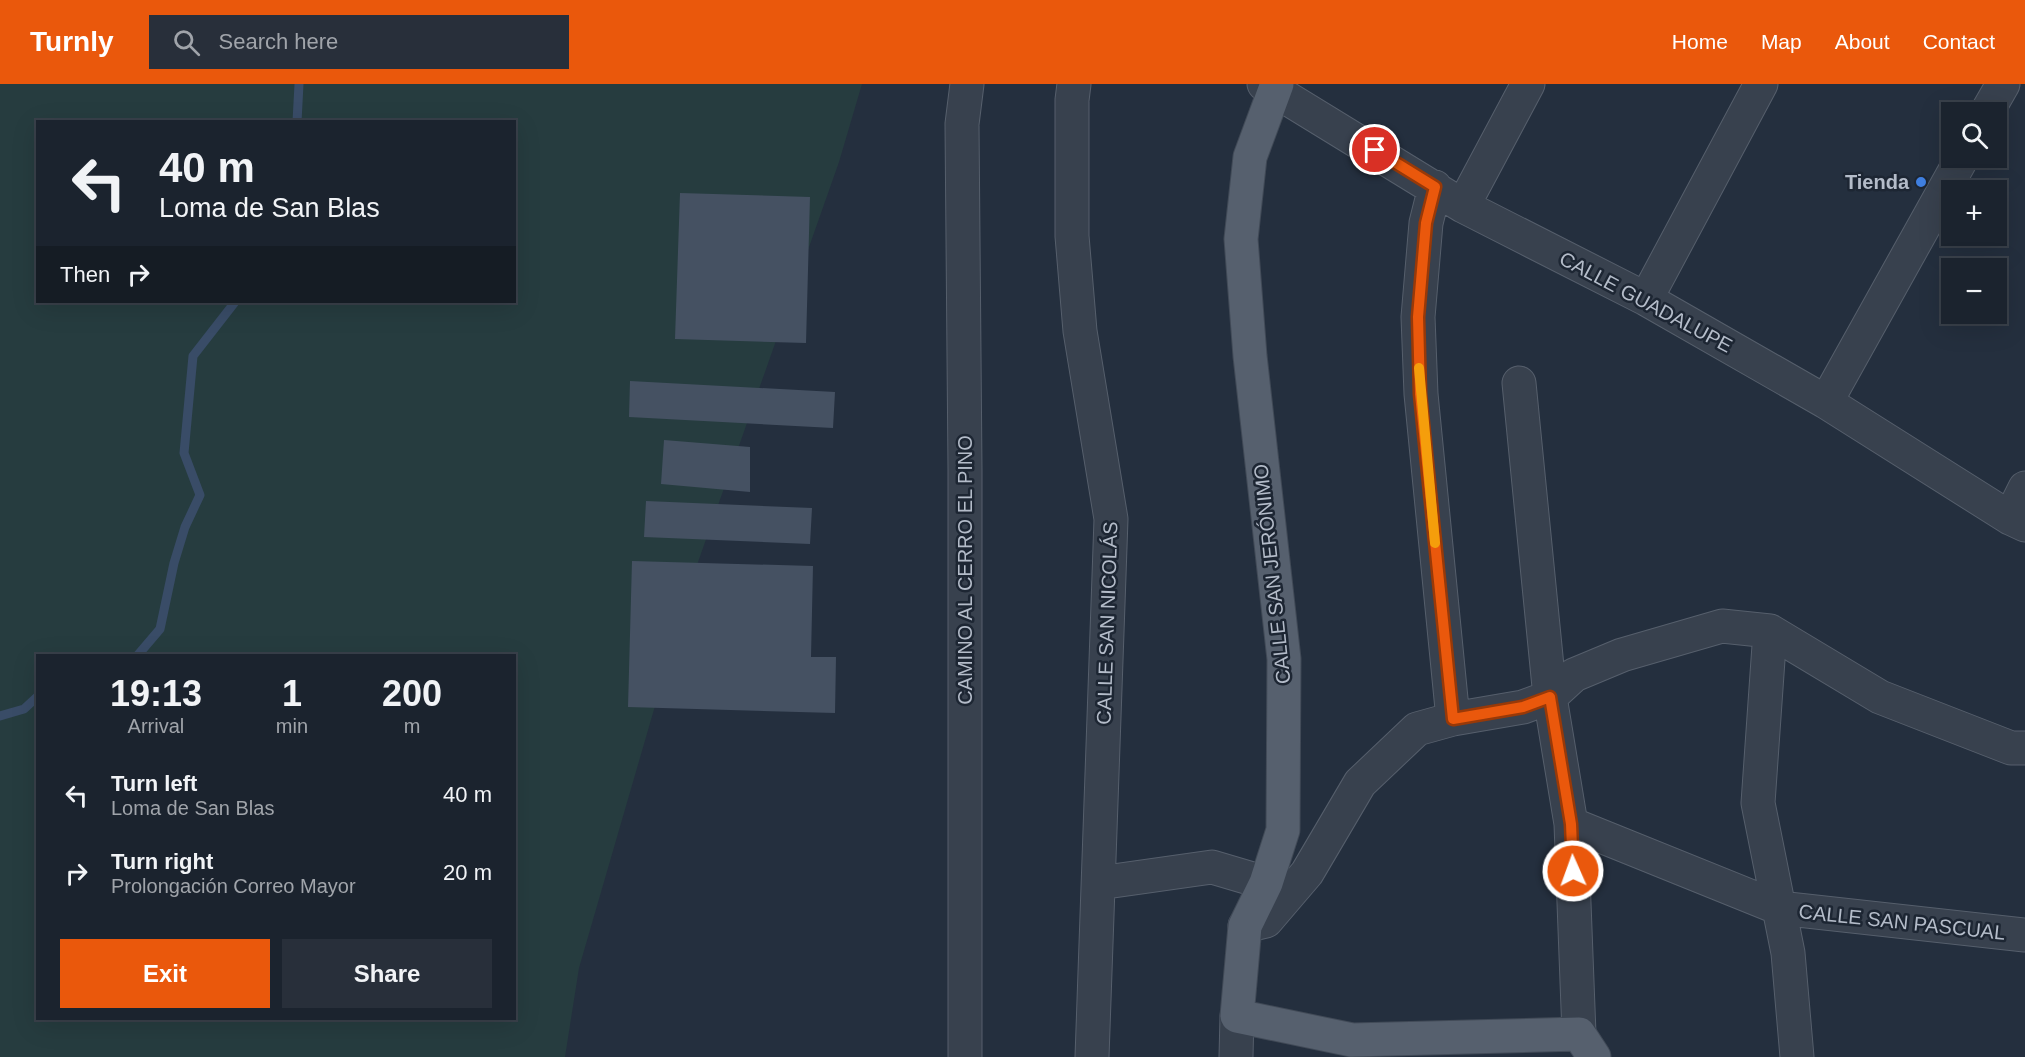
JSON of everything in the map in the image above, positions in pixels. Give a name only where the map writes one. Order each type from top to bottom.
[{"type":"main road","name":"CALLE SAN JERÓNIMO","points":[[1237,1016],[1245,926],[1266,883],[1283,830],[1284,659],[1250,356],[1241,239],[1250,157],[1272,86]]},
{"type":"main road","points":[[1237,1016],[1352,1040],[1587,1046]]},
{"type":"street","name":"CAMINO AL CERRO EL PINO","points":[[965,1057],[965,470],[962,124],[967,84]]},
{"type":"street","name":"CALLE SAN NICOLÁS","points":[[1074,84],[1072,236],[1080,331],[1112,519],[1092,1057]]},
{"type":"street","points":[[1463,206],[1528,84]]},
{"type":"street","points":[[1646,299],[1761,84]]},
{"type":"street","points":[[1993,102],[2003,84]]},
{"type":"street","name":"CALLE GUADALUPE","points":[[1272,86],[1463,206],[1646,299],[1826,402],[2017,522]]},
{"type":"street","points":[[1826,402],[1956,168]]},
{"type":"street","points":[[1435,187],[1426,223],[1418,317],[1420,394],[1453,719]]},
{"type":"street","points":[[1519,383],[1550,697],[1571,824],[1587,1046]]},
{"type":"street","points":[[2017,522],[2025,488]]},
{"type":"street","points":[[1245,926],[1266,921],[1308,873],[1360,783],[1417,729],[1453,719],[1523,707],[1550,697],[1574,675],[1622,654],[1722,626],[1770,631],[1880,697],[2011,748],[2025,748]]},
{"type":"street","points":[[1770,631],[1758,803],[1788,953],[1797,1057]]},
{"type":"street","name":"CALLE SAN PASCUAL","points":[[1571,824],[1779,908],[2025,935]]},
{"type":"street","points":[[1099,883],[1212,867],[1266,883]]},
{"type":"street","name":"CALLE SAN JERÓNIMO","points":[[1236,1057],[1237,1016]]},
{"type":"green space","points":[[0,84],[862,84],[839,162],[691,582],[579,968],[565,1057],[0,1057]]},
{"type":"building","points":[[680,193],[810,197],[806,343],[675,339]]},
{"type":"building","points":[[630,381],[835,392],[833,428],[629,417]]},
{"type":"building","points":[[664,440],[750,447],[750,492],[661,484]]},
{"type":"building","points":[[646,501],[812,508],[810,544],[644,537]]},
{"type":"building","points":[[632,561],[813,566],[811,657],[836,657],[835,713],[628,707]]},
{"type":"waterway","points":[[297,120],[299,84]]},
{"type":"waterway","points":[[139,654],[160,629],[174,563],[185,527],[200,495],[184,453],[193,356],[234,303]]},
{"type":"waterway","points":[[0,716],[24,709],[36,698]]},
{"type":"slow traffic","points":[[1419,368],[1435,543]]},
{"type":"place","name":"Tienda","points":[[1921,182]]},
{"type":"route","points":[[1375,150],[1435,187],[1426,223],[1418,317],[1420,394],[1453,719],[1523,707],[1550,697],[1571,824],[1573,871]]}]
